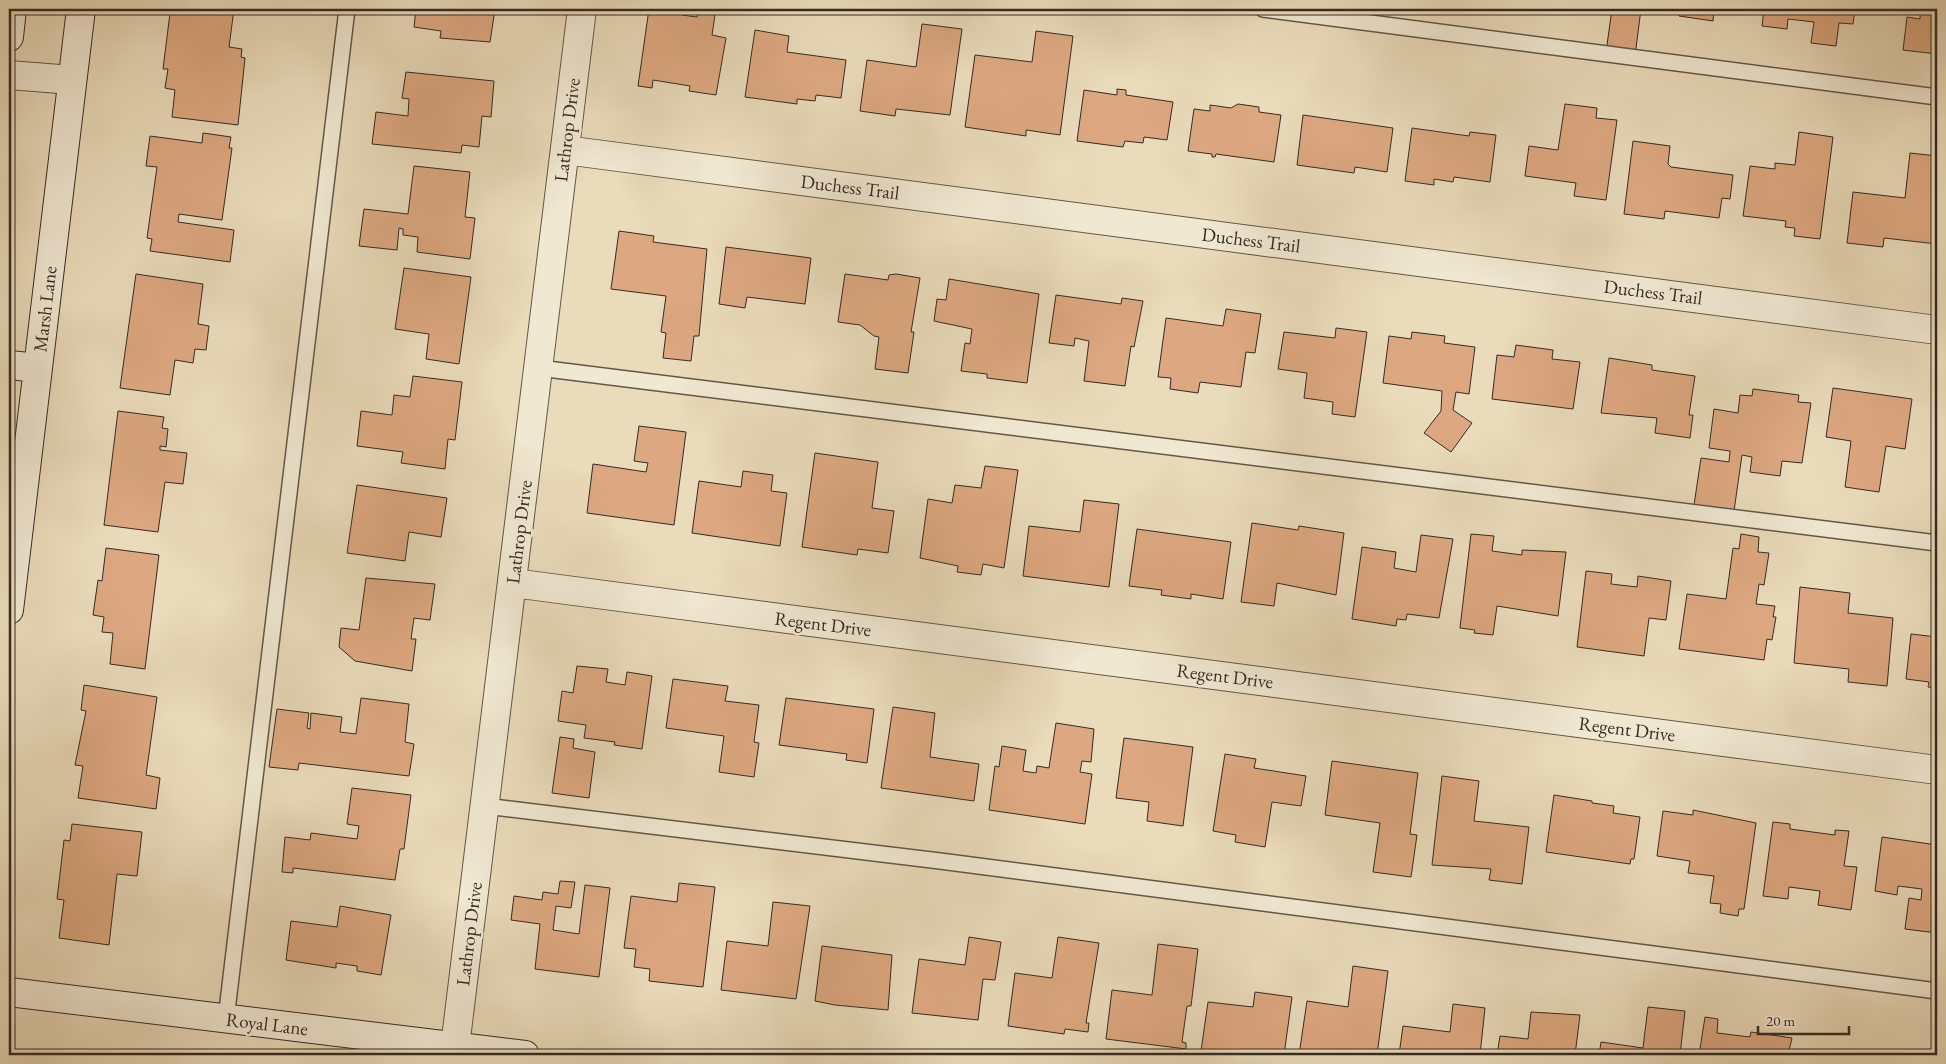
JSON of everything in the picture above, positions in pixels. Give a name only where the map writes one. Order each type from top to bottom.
[{"type":"street","points":[[9,37],[12,9]]},
{"type":"street","name":"Marsh Lane","points":[[9,610],[81,9]]},
{"type":"street","name":"Lathrop Drive","points":[[454,1051],[582,9]]},
{"type":"street","points":[[9,75],[72,80]]},
{"type":"street","name":"Duchess Trail","points":[[565,150],[1937,330]]},
{"type":"street","points":[[9,365],[38,368]]},
{"type":"street","name":"Regent Drive","points":[[513,583],[1937,770]]},
{"type":"street","name":"Royal Lane","points":[[9,992],[226,1018],[454,1051],[525,1055]]},
{"type":"lane","points":[[226,1018],[347,9]]},
{"type":"lane","points":[[1263,9],[1937,97]]},
{"type":"lane","points":[[539,368],[1937,543]]},
{"type":"lane","points":[[485,806],[940,861],[1937,991]]},
{"type":"building","points":[[175,9],[234,9],[229,47],[242,49],[241,57],[245,58],[238,125],[172,117],[175,90],[165,88],[168,69],[163,69],[170,13],[175,13]]},
{"type":"building","points":[[416,9],[495,9],[490,42],[440,38],[441,31],[414,27]]},
{"type":"building","points":[[649,9],[683,9],[682,15],[697,17],[698,12],[715,15],[712,35],[726,38],[716,95],[689,91],[690,86],[653,80],[652,88],[638,86]]},
{"type":"building","points":[[1612,9],[1641,9],[1635,56],[1606,52]]},
{"type":"building","points":[[1680,9],[1714,9],[1713,21],[1679,16]]},
{"type":"building","points":[[1764,9],[1855,9],[1853,24],[1839,23],[1836,46],[1811,43],[1814,22],[1788,19],[1787,29],[1762,26]]},
{"type":"building","points":[[1875,9],[1895,9],[1895,13],[1874,11]]},
{"type":"building","points":[[1920,9],[1937,9],[1937,54],[1903,50],[1907,17],[1920,19]]},
{"type":"building","points":[[922,24],[962,29],[950,115],[896,109],[895,116],[860,111],[867,60],[916,67]]},
{"type":"building","points":[[755,30],[789,36],[787,52],[846,60],[841,98],[816,95],[815,101],[797,99],[797,104],[745,97]]},
{"type":"building","points":[[1036,31],[1073,36],[1060,135],[1026,130],[1026,136],[965,127],[975,55],[1032,62]]},
{"type":"building","points":[[406,72],[494,81],[491,117],[482,116],[479,147],[462,145],[461,153],[372,144],[376,112],[408,116],[409,99],[402,98]]},
{"type":"building","points":[[1117,89],[1126,90],[1126,95],[1173,102],[1167,140],[1144,137],[1143,143],[1125,141],[1123,147],[1077,141],[1084,90],[1117,95]]},
{"type":"building","points":[[1238,104],[1259,107],[1259,112],[1281,115],[1274,162],[1216,154],[1215,157],[1212,157],[1212,154],[1188,151],[1194,109],[1210,111],[1210,105],[1231,108]]},
{"type":"building","points":[[1565,104],[1597,108],[1596,118],[1617,120],[1606,200],[1574,196],[1576,183],[1525,176],[1529,146],[1558,150]]},
{"type":"building","points":[[1303,115],[1393,128],[1387,172],[1355,167],[1354,173],[1297,165]]},
{"type":"building","points":[[1412,128],[1469,136],[1470,132],[1496,135],[1490,182],[1454,177],[1453,182],[1434,179],[1434,185],[1405,181]]},
{"type":"building","points":[[1799,132],[1833,137],[1820,239],[1794,236],[1795,228],[1785,227],[1786,221],[1743,216],[1750,166],[1775,169],[1775,163],[1795,165]]},
{"type":"building","points":[[203,133],[231,137],[229,148],[232,148],[222,220],[179,214],[178,222],[234,230],[230,262],[150,251],[152,239],[147,238],[157,167],[146,166],[150,136],[202,143]]},
{"type":"building","points":[[1633,141],[1670,146],[1668,164],[1671,167],[1733,175],[1730,199],[1722,198],[1719,218],[1665,211],[1664,219],[1624,214]]},
{"type":"building","points":[[1910,153],[1937,156],[1937,244],[1884,238],[1883,247],[1847,243],[1853,192],[1905,198]]},
{"type":"building","points":[[414,166],[470,172],[465,217],[475,218],[470,259],[417,252],[418,237],[403,235],[403,229],[399,228],[397,250],[359,246],[364,209],[408,214]]},
{"type":"building","points":[[619,231],[654,236],[653,242],[707,249],[699,336],[694,336],[691,361],[663,358],[666,333],[661,332],[666,296],[611,289]]},
{"type":"building","points":[[726,247],[811,258],[805,304],[747,297],[745,308],[719,304]]},
{"type":"building","points":[[404,268],[471,277],[459,364],[426,359],[429,334],[395,329]]},
{"type":"building","points":[[136,274],[203,284],[198,324],[209,326],[206,350],[195,349],[193,363],[175,360],[170,395],[120,388]]},
{"type":"building","points":[[845,274],[888,280],[889,275],[896,274],[920,278],[911,332],[914,332],[908,373],[875,369],[879,337],[874,336],[860,325],[838,322]]},
{"type":"building","points":[[949,279],[1039,294],[1027,383],[987,378],[987,374],[961,371],[965,343],[970,344],[972,329],[934,321],[937,299],[946,300]]},
{"type":"building","points":[[1056,295],[1121,304],[1122,298],[1143,301],[1134,347],[1131,346],[1125,386],[1084,381],[1089,341],[1075,338],[1074,346],[1049,343]]},
{"type":"building","points":[[1226,309],[1261,314],[1255,353],[1246,352],[1241,387],[1200,382],[1198,393],[1170,389],[1171,378],[1158,377],[1166,318],[1223,326]]},
{"type":"building","points":[[1336,328],[1367,332],[1355,417],[1332,414],[1333,402],[1304,398],[1307,373],[1278,369],[1284,332],[1335,338]]},
{"type":"building","points":[[1412,332],[1445,336],[1444,343],[1475,347],[1469,394],[1456,392],[1453,410],[1472,423],[1451,452],[1424,433],[1441,411],[1442,391],[1383,383],[1389,336],[1411,339]]},
{"type":"building","points":[[1516,345],[1553,350],[1552,359],[1580,362],[1573,409],[1492,399],[1497,355],[1514,357]]},
{"type":"building","points":[[1609,358],[1652,365],[1652,370],[1695,376],[1689,415],[1693,415],[1690,438],[1655,433],[1657,418],[1601,413]]},
{"type":"building","points":[[413,376],[462,382],[455,440],[448,439],[445,469],[401,463],[403,452],[357,446],[361,411],[392,415],[394,395],[410,397]]},
{"type":"building","points":[[1833,388],[1912,399],[1905,449],[1886,446],[1879,492],[1845,487],[1851,441],[1826,437]]},
{"type":"building","points":[[1753,389],[1799,395],[1798,402],[1811,403],[1802,463],[1782,461],[1780,476],[1750,472],[1752,457],[1742,455],[1734,511],[1694,505],[1701,458],[1729,462],[1730,451],[1709,448],[1714,409],[1738,413],[1740,395],[1752,396]]},
{"type":"building","points":[[118,411],[164,417],[162,428],[168,429],[166,447],[160,446],[160,450],[187,453],[183,484],[165,482],[158,532],[104,525]]},
{"type":"building","points":[[639,426],[686,432],[674,525],[587,513],[593,464],[646,472],[648,463],[634,461]]},
{"type":"building","points":[[1937,437],[1937,471],[1933,470]]},
{"type":"building","points":[[815,453],[878,462],[872,508],[894,511],[888,553],[858,549],[857,555],[802,547]]},
{"type":"building","points":[[985,466],[1018,470],[1004,568],[983,564],[981,575],[957,572],[958,566],[920,558],[928,499],[952,503],[955,485],[981,488]]},
{"type":"building","points":[[743,471],[773,475],[771,491],[787,493],[780,546],[692,533],[699,481],[741,487]]},
{"type":"building","points":[[357,485],[447,498],[441,537],[409,532],[405,561],[347,553]]},
{"type":"building","points":[[1084,500],[1119,504],[1109,587],[1023,576],[1029,526],[1080,532]]},
{"type":"building","points":[[1252,523],[1298,530],[1299,526],[1344,533],[1336,595],[1277,583],[1274,606],[1241,602]]},
{"type":"building","points":[[1137,529],[1231,542],[1223,599],[1191,594],[1191,599],[1161,595],[1162,590],[1129,586]]},
{"type":"building","points":[[1471,534],[1494,536],[1492,551],[1522,555],[1522,550],[1566,552],[1558,616],[1497,606],[1493,635],[1474,633],[1475,630],[1460,628]]},
{"type":"building","points":[[1741,534],[1759,537],[1758,552],[1769,553],[1764,585],[1759,584],[1756,604],[1775,606],[1773,617],[1776,617],[1772,640],[1767,639],[1764,660],[1679,649],[1687,594],[1726,599],[1733,548],[1739,549]]},
{"type":"building","points":[[1421,535],[1453,539],[1439,618],[1407,614],[1406,620],[1397,619],[1396,626],[1352,619],[1362,547],[1396,552],[1394,568],[1416,572]]},
{"type":"building","points":[[106,548],[159,555],[145,669],[110,664],[113,633],[102,632],[104,617],[93,615],[98,580],[102,581]]},
{"type":"building","points":[[1586,571],[1612,574],[1611,584],[1637,587],[1638,576],[1671,581],[1666,620],[1649,618],[1644,656],[1577,647]]},
{"type":"building","points":[[366,578],[435,584],[430,620],[414,618],[411,639],[416,639],[412,671],[355,661],[339,647],[341,628],[359,630]]},
{"type":"building","points":[[1800,587],[1850,593],[1848,613],[1893,618],[1887,686],[1848,682],[1849,669],[1794,663]]},
{"type":"building","points":[[1911,634],[1937,637],[1937,688],[1928,687],[1929,682],[1906,679]]},
{"type":"building","points":[[577,666],[608,669],[606,682],[625,685],[627,672],[652,676],[642,749],[614,745],[615,742],[584,738],[586,725],[558,721],[562,691],[573,693]]},
{"type":"building","points":[[673,679],[728,686],[725,701],[759,705],[754,742],[759,743],[754,777],[719,772],[724,736],[666,728]]},
{"type":"building","points":[[84,685],[157,697],[146,775],[160,778],[156,809],[78,798],[83,766],[75,765],[86,711],[81,710]]},
{"type":"building","points":[[361,698],[409,704],[405,742],[414,744],[409,776],[299,763],[298,770],[269,767],[277,709],[309,713],[307,728],[310,729],[311,713],[342,717],[340,732],[356,734]]},
{"type":"building","points":[[786,698],[874,709],[867,763],[846,760],[847,754],[779,745]]},
{"type":"building","points":[[893,707],[935,713],[930,757],[979,764],[974,801],[881,788]]},
{"type":"building","points":[[1056,723],[1094,729],[1091,762],[1082,761],[1080,772],[1092,774],[1085,824],[989,810],[995,766],[999,767],[1002,746],[1026,750],[1023,771],[1036,773],[1037,766],[1049,768]]},
{"type":"building","points":[[560,737],[574,739],[573,748],[595,752],[589,798],[552,793]]},
{"type":"building","points":[[1124,738],[1193,747],[1183,826],[1147,821],[1149,802],[1116,798]]},
{"type":"building","points":[[1225,754],[1256,759],[1254,768],[1306,776],[1301,806],[1272,802],[1265,847],[1235,842],[1236,835],[1213,831]]},
{"type":"building","points":[[1332,761],[1418,773],[1410,834],[1417,835],[1411,877],[1373,872],[1380,823],[1325,815]]},
{"type":"building","points":[[1442,776],[1479,781],[1474,821],[1529,827],[1522,884],[1489,880],[1491,869],[1432,865]]},
{"type":"building","points":[[352,788],[411,795],[404,849],[400,849],[395,880],[293,868],[293,873],[282,872],[285,837],[310,840],[311,833],[357,839],[359,826],[347,824]]},
{"type":"building","points":[[1554,795],[1614,806],[1613,813],[1640,817],[1634,859],[1631,859],[1630,864],[1546,852]]},
{"type":"building","points":[[1693,810],[1756,823],[1744,909],[1739,909],[1738,916],[1720,913],[1721,904],[1710,903],[1714,876],[1688,873],[1690,861],[1657,856],[1663,811],[1693,815]]},
{"type":"building","points":[[1773,822],[1790,824],[1790,829],[1835,835],[1835,830],[1849,831],[1844,866],[1857,867],[1851,910],[1818,905],[1820,891],[1789,887],[1788,899],[1763,896]]},
{"type":"building","points":[[72,824],[142,832],[137,876],[117,874],[109,945],[59,938],[64,900],[57,899],[64,840],[70,841]]},
{"type":"building","points":[[1882,837],[1937,845],[1937,933],[1905,929],[1909,898],[1921,900],[1922,889],[1898,886],[1897,895],[1875,891]]},
{"type":"building","points":[[560,881],[575,882],[571,908],[556,906],[553,930],[579,934],[585,885],[610,888],[599,977],[535,969],[540,924],[511,920],[514,896],[542,900],[543,892],[558,894]]},
{"type":"building","points":[[679,883],[715,887],[703,987],[649,981],[650,969],[634,967],[636,949],[624,948],[631,896],[677,902]]},
{"type":"building","points":[[773,902],[810,906],[796,999],[721,990],[727,941],[768,946]]},
{"type":"building","points":[[340,906],[391,915],[381,975],[357,971],[357,966],[336,963],[336,968],[286,960],[291,921],[337,927]]},
{"type":"building","points":[[969,937],[1001,942],[995,980],[983,979],[978,1020],[912,1013],[919,959],[965,965]]},
{"type":"building","points":[[1058,937],[1099,943],[1086,1023],[1089,1023],[1088,1032],[1065,1029],[1064,1034],[1008,1026],[1015,973],[1052,978]]},
{"type":"building","points":[[1158,944],[1198,949],[1191,1006],[1187,1006],[1182,1042],[1186,1043],[1186,1049],[1106,1039],[1112,990],[1152,995]]},
{"type":"building","points":[[822,946],[892,955],[888,1010],[835,1005],[815,1001]]},
{"type":"building","points":[[1353,966],[1388,971],[1377,1055],[1299,1055],[1307,1001],[1348,1007]]},
{"type":"building","points":[[1255,992],[1292,997],[1284,1055],[1238,1055],[1201,1051],[1208,1002],[1253,1007]]},
{"type":"building","points":[[1453,1004],[1485,1008],[1480,1055],[1399,1055],[1403,1026],[1450,1032]]},
{"type":"building","points":[[1648,1007],[1685,1011],[1680,1055],[1599,1055],[1601,1042],[1643,1048]]},
{"type":"building","points":[[1531,1012],[1580,1015],[1575,1055],[1497,1055],[1500,1036],[1528,1039]]},
{"type":"building","points":[[1705,1017],[1718,1019],[1717,1033],[1750,1037],[1751,1032],[1792,1038],[1788,1055],[1699,1055]]},
{"type":"building","points":[[1809,1052],[1834,1055],[1809,1055]]}]
